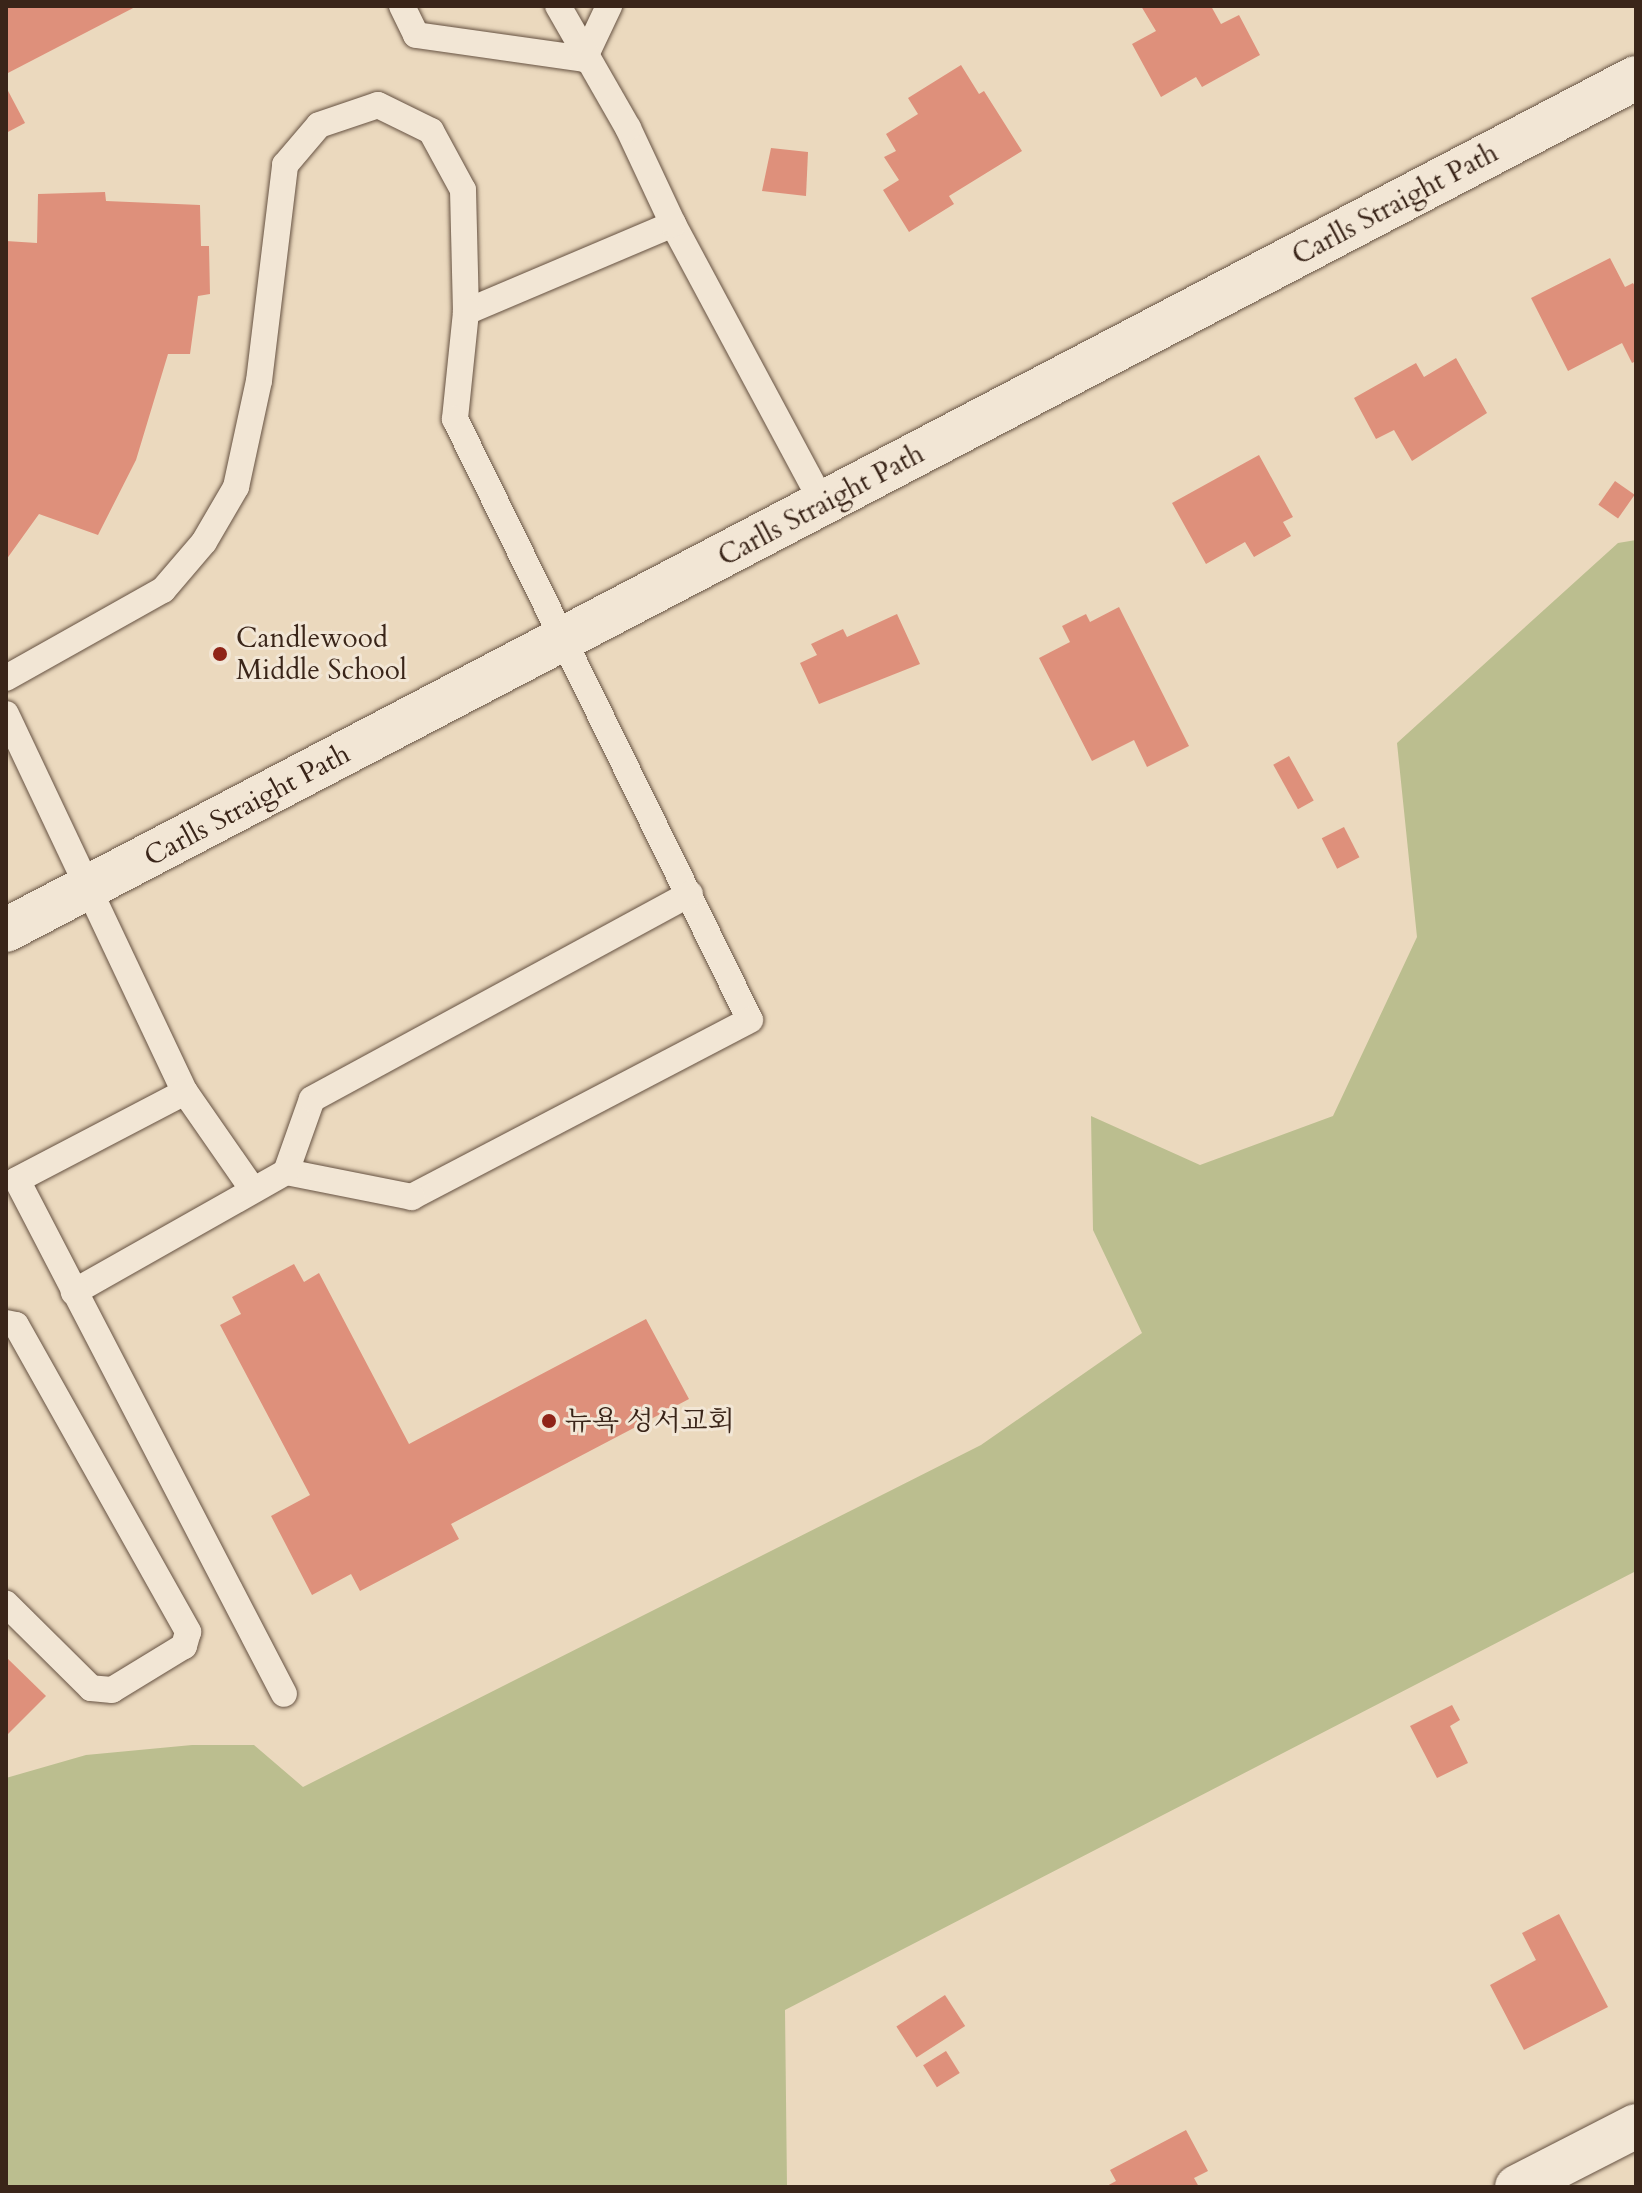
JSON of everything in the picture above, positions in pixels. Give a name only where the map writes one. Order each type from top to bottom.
[{"type":"street","name":"Carlls Straight Path","points":[[6,930],[1636,78]]},
{"type":"street","points":[[1517,2187],[1636,2126]]},
{"type":"lane","points":[[402,6],[416,35],[584,59]]},
{"type":"lane","points":[[558,6],[584,59],[628,128],[673,224],[823,504]]},
{"type":"lane","points":[[584,59],[609,6]]},
{"type":"lane","points":[[6,678],[163,590],[204,542],[236,487],[259,381],[285,165],[319,125],[378,105],[431,131],[463,190],[466,312],[455,419],[750,1020],[412,1197],[286,1172],[74,1292]]},
{"type":"lane","points":[[466,312],[673,224]]},
{"type":"lane","points":[[6,714],[185,1092],[253,1190]]},
{"type":"lane","points":[[286,1172],[312,1099],[690,894]]},
{"type":"lane","points":[[185,1092],[17,1180],[284,1694]]},
{"type":"lane","points":[[6,1323],[16,1325],[188,1632],[184,1646],[112,1690],[91,1688],[6,1604]]},
{"type":"green space","points":[[1636,540],[1636,1571],[785,2010],[787,2187],[6,2187],[6,1778],[86,1755],[192,1745],[254,1745],[303,1787],[981,1445],[1142,1333],[1093,1230],[1091,1116],[1200,1165],[1333,1116],[1417,937],[1397,743],[1618,543]]},
{"type":"building","points":[[6,6],[137,6],[6,74]]},
{"type":"building","points":[[1141,6],[1211,6],[1221,24],[1239,15],[1260,55],[1202,87],[1196,77],[1161,97],[1132,44],[1156,31]]},
{"type":"building","points":[[961,65],[979,94],[984,91],[1022,151],[949,196],[954,204],[909,232],[883,190],[899,180],[884,157],[896,151],[886,134],[918,114],[908,98]]},
{"type":"building","points":[[6,87],[25,123],[6,133]]},
{"type":"building","points":[[771,148],[808,152],[806,196],[762,191]]},
{"type":"building","points":[[105,192],[106,201],[200,205],[201,246],[209,246],[210,294],[198,296],[190,354],[168,354],[136,460],[98,535],[39,514],[6,560],[6,241],[37,243],[38,194]]},
{"type":"building","points":[[1610,258],[1625,287],[1633,283],[1636,288],[1636,361],[1632,363],[1622,343],[1568,371],[1531,298]]},
{"type":"building","points":[[1456,358],[1487,413],[1412,461],[1394,430],[1376,439],[1354,398],[1416,363],[1424,377]]},
{"type":"building","points":[[1259,455],[1293,517],[1283,522],[1291,536],[1254,557],[1245,542],[1206,564],[1172,503]]},
{"type":"building","points":[[1615,481],[1635,495],[1618,519],[1598,505]]},
{"type":"building","points":[[1119,607],[1189,746],[1147,767],[1134,740],[1092,761],[1039,658],[1070,642],[1062,626],[1086,614],[1090,622]]},
{"type":"building","points":[[897,614],[920,664],[819,704],[800,663],[817,655],[811,644],[843,629],[847,637]]},
{"type":"building","points":[[1289,756],[1314,801],[1298,809],[1273,765]]},
{"type":"building","points":[[1344,827],[1359,857],[1337,869],[1322,838]]},
{"type":"building","name":"뉴욕 성서교회","points":[[294,1264],[304,1282],[319,1273],[409,1444],[646,1319],[689,1399],[451,1524],[459,1539],[360,1591],[351,1574],[312,1595],[271,1516],[310,1495],[220,1325],[241,1314],[232,1297]]},
{"type":"building","points":[[6,1657],[46,1696],[6,1736]]},
{"type":"building","points":[[1452,1705],[1460,1720],[1450,1726],[1468,1763],[1437,1778],[1410,1726]]},
{"type":"building","points":[[1559,1914],[1608,2007],[1524,2050],[1490,1985],[1536,1960],[1522,1933]]},
{"type":"building","points":[[945,1995],[965,2026],[917,2058],[896,2027]]},
{"type":"building","points":[[946,2051],[960,2073],[937,2087],[923,2065]]},
{"type":"building","points":[[1186,2130],[1208,2171],[1194,2178],[1199,2187],[1105,2187],[1116,2181],[1110,2170]]},
{"type":"place","name":"Candlewood Middle School","points":[[220,654]]},
{"type":"place","name":"뉴욕 성서교회","points":[[549,1421]]}]
